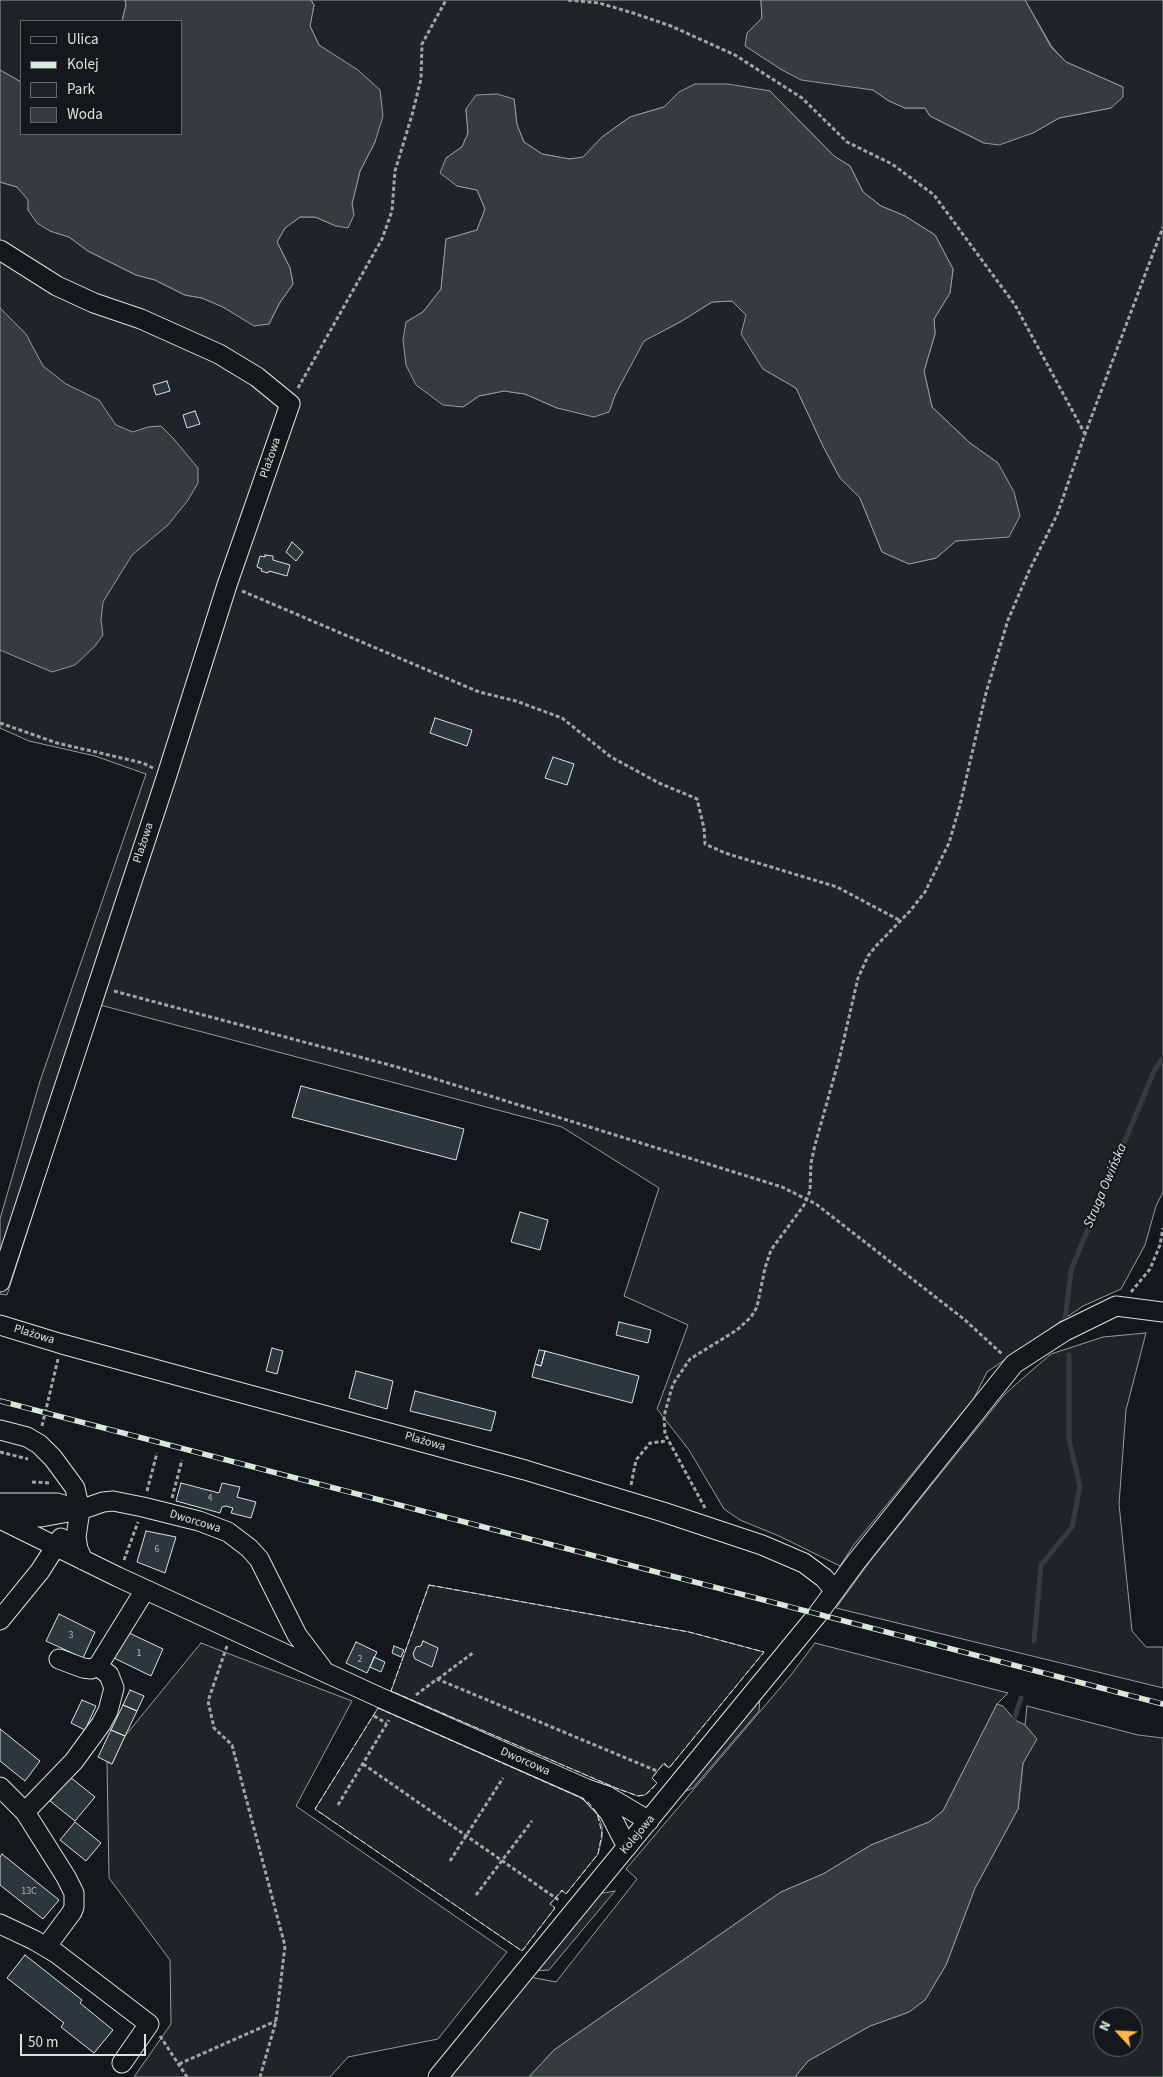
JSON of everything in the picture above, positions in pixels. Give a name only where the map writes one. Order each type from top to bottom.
[{"type":"street","points":[[0,250],[57,286],[219,354],[257,377],[290,404]]},
{"type":"street","name":"Plażowa","points":[[0,1282],[167,775],[227,585],[290,404]]},
{"type":"street","points":[[1116,1306],[1163,1312]]},
{"type":"street","name":"Kolejowa","points":[[438,2077],[835,1591],[1014,1364],[1065,1331],[1116,1306]]},
{"type":"street","name":"Plażowa","points":[[0,1325],[62,1344],[366,1425],[628,1500],[762,1545],[804,1563],[824,1578],[835,1591]]},
{"type":"street","points":[[0,1430],[27,1437],[46,1451],[75,1488],[80,1510],[76,1537],[78,1549],[83,1560]]},
{"type":"street","name":"Dworcowa","points":[[0,1516],[34,1517],[80,1510],[103,1502],[113,1501],[214,1526],[239,1540],[258,1559],[306,1650],[326,1673]]},
{"type":"street","points":[[0,1503],[57,1503],[80,1510]]},
{"type":"street","points":[[0,1620],[40,1571],[80,1510]]},
{"type":"street","name":"Dworcowa","points":[[0,1520],[145,1590],[326,1673],[587,1789],[607,1796],[649,1821]]},
{"type":"street","points":[[59,1659],[83,1668],[91,1669],[98,1666],[145,1590]]},
{"type":"street","points":[[270,1646],[285,1638],[292,1626]]},
{"type":"street","points":[[25,1812],[85,1748],[108,1711],[114,1688],[109,1675],[98,1666]]},
{"type":"street","points":[[0,1786],[25,1812],[74,1893],[72,1912],[46,1947]]},
{"type":"street","name":"Dworcowa","points":[[587,1789],[609,1812],[627,1847]]},
{"type":"street","points":[[0,1924],[46,1947],[149,2024],[122,2063]]},
{"type":"path","points":[[290,404],[382,239],[392,211],[395,171],[412,116],[420,78],[422,44],[446,0]]},
{"type":"path","points":[[568,0],[599,3],[633,13],[670,26],[735,55],[802,98],[847,142],[892,164],[934,195],[1014,305],[1085,434]]},
{"type":"path","points":[[706,1526],[707,1517],[704,1506],[667,1441],[664,1416],[670,1394],[678,1375],[690,1359],[737,1330],[751,1317],[760,1296],[765,1268],[771,1250],[797,1217],[807,1198],[811,1184],[811,1163],[815,1145],[840,1056],[858,978],[865,962],[876,946],[925,892],[949,843],[960,805],[986,693],[1008,620],[1028,571],[1057,515],[1085,434],[1163,228]]},
{"type":"path","points":[[227,585],[479,692],[516,701],[562,718],[611,757],[659,783],[697,799],[704,828],[705,844],[725,853],[837,887],[900,921]]},
{"type":"path","points":[[0,723],[57,743],[143,763],[167,775]]},
{"type":"path","points":[[96,986],[396,1067],[768,1181],[807,1198],[965,1320],[1014,1364]]},
{"type":"path","points":[[1116,1306],[1150,1269],[1160,1246],[1163,1228]]},
{"type":"path","points":[[45,1432],[42,1424],[62,1344]]},
{"type":"path","points":[[628,1500],[636,1460],[650,1443],[667,1441]]},
{"type":"path","points":[[0,1452],[33,1460]]},
{"type":"path","points":[[170,1504],[182,1460]]},
{"type":"path","points":[[32,1482],[55,1483]]},
{"type":"path","points":[[118,1577],[143,1507]]},
{"type":"path","points":[[230,1637],[208,1701],[214,1728],[232,1745],[285,1946],[276,2021],[260,2077]]},
{"type":"path","points":[[338,1805],[386,1723],[410,1699],[474,1652]]},
{"type":"path","points":[[437,1679],[658,1771]]},
{"type":"path","points":[[374,1716],[386,1723]]},
{"type":"path","points":[[363,1764],[556,1897]]},
{"type":"path","points":[[450,1861],[503,1778]]},
{"type":"path","points":[[476,1895],[532,1821]]},
{"type":"path","points":[[179,2064],[276,2021]]},
{"type":"path","points":[[149,2024],[166,2043],[187,2077]]},
{"type":"green space","points":[[0,0],[125,0],[126,5],[122,20],[20,20],[20,81],[0,70]]},
{"type":"green space","points":[[311,0],[761,0],[762,18],[747,33],[766,58],[782,70],[873,90],[889,101],[905,108],[925,108],[930,116],[984,143],[1033,133],[1059,118],[1111,108],[1123,87],[1066,62],[1052,47],[1025,0],[1163,0],[1163,1192],[1156,1206],[1145,1245],[1121,1289],[1083,1306],[987,1372],[974,1398],[853,1546],[840,1566],[779,1536],[740,1520],[724,1509],[689,1450],[657,1409],[688,1325],[624,1296],[659,1188],[562,1127],[100,1005],[7,1295],[0,1294],[0,1219],[40,1081],[146,774],[95,756],[29,741],[0,728],[0,314],[2,312],[0,308],[0,182],[17,187],[29,200],[28,210],[50,231],[69,237],[88,251],[136,275],[155,280],[185,295],[202,298],[223,307],[254,325],[269,324],[279,304],[293,284],[290,268],[277,242],[285,228],[300,217],[315,217],[336,226],[354,215],[352,204],[360,171],[375,142],[337,58],[319,45],[310,26],[314,5]],"holes":[[[770,91],[834,156],[850,166],[863,192],[881,206],[905,216],[935,235],[953,269],[950,293],[934,319],[935,334],[924,371],[932,407],[970,443],[998,463],[974,539],[956,541],[936,558],[909,564],[882,552],[860,498],[840,478],[796,388],[763,369],[746,315],[732,301],[712,302],[680,322],[643,341],[615,395],[609,412],[557,408],[525,394],[504,391],[479,396],[463,407],[406,322],[423,312],[441,289],[446,239],[477,230],[485,209],[477,190],[457,186],[446,158],[462,147],[468,133],[466,109],[514,99],[517,125],[524,142],[542,154],[569,159],[583,158],[602,137],[630,117],[664,107],[679,92]]]},
{"type":"green space","points":[[1146,1333],[1126,1410],[1119,1504],[1132,1631],[1146,1647],[1163,1647],[1163,1688],[836,1608],[871,1560],[1004,1395],[1023,1378],[1051,1354],[1103,1337]]},
{"type":"green space","points":[[429,1585],[689,1632],[764,1652],[669,1768],[663,1764],[652,1778],[657,1783],[645,1795],[638,1796],[391,1691]]},
{"type":"green space","points":[[201,1643],[352,1701],[296,1806],[507,1952],[438,2039],[348,2057],[330,2077],[134,2077],[171,2024],[170,1960],[109,1878],[107,1762],[112,1764],[125,1736]]},
{"type":"green space","points":[[815,1643],[1008,1693],[997,1704],[943,1811],[929,1822],[871,1845],[823,1874],[781,1892],[554,2050],[529,2077],[451,2077],[530,1977],[556,1982],[637,1879],[626,1869],[791,1675]]},
{"type":"green space","points":[[1027,1706],[1138,1735],[1163,1738],[1163,2077],[795,2077],[808,2061],[870,2026],[909,2012],[925,2000],[946,1965],[975,1888],[1018,1809],[1023,1763],[1036,1739],[1025,1725]]},
{"type":"green space","points":[[378,1708],[579,1797],[589,1803],[597,1813],[602,1826],[602,1838],[598,1854],[566,1894],[562,1891],[550,1904],[555,1908],[522,1951],[315,1809]]},
{"type":"shaded area","points":[[760,1697],[759,1711],[693,1788],[681,1793]]},
{"type":"shaded area","points":[[615,1891],[549,1970],[534,1971],[598,1894]]},
{"type":"water","points":[[125,0],[311,0],[314,5],[310,26],[319,45],[358,70],[380,90],[383,116],[375,142],[360,171],[352,204],[354,215],[348,228],[336,226],[315,217],[300,217],[285,228],[277,242],[290,268],[293,284],[279,304],[269,324],[254,326],[223,307],[202,298],[185,295],[155,280],[136,275],[88,251],[69,237],[50,231],[37,223],[28,210],[28,200],[17,187],[0,182],[0,70],[20,81],[20,135],[182,135],[182,20],[122,20],[126,5]]},
{"type":"water","points":[[761,0],[1025,0],[1051,47],[1066,62],[1123,87],[1123,97],[1111,108],[1059,118],[1033,133],[999,145],[984,143],[930,116],[925,108],[905,108],[889,101],[873,90],[801,80],[782,70],[745,46],[747,33],[762,18]]},
{"type":"water","points":[[695,84],[728,84],[770,91],[834,156],[850,166],[863,192],[881,206],[905,216],[935,235],[953,269],[950,293],[934,319],[935,334],[924,371],[932,407],[970,443],[998,463],[1014,492],[1020,516],[1009,537],[956,541],[936,558],[909,564],[882,552],[860,498],[840,478],[796,388],[763,369],[741,334],[746,315],[732,301],[712,302],[644,341],[615,395],[609,412],[594,417],[557,408],[525,394],[504,391],[479,396],[463,407],[443,405],[416,385],[406,365],[403,340],[406,322],[423,312],[441,289],[446,239],[477,230],[485,209],[477,190],[457,186],[440,173],[446,158],[462,147],[468,133],[466,109],[476,95],[497,94],[514,99],[517,125],[524,142],[542,154],[570,159],[583,157],[602,137],[630,117],[664,107],[679,92]]},
{"type":"water","points":[[0,308],[26,334],[43,366],[66,384],[99,400],[116,425],[133,432],[148,427],[161,426],[198,468],[198,483],[188,500],[168,525],[132,555],[103,602],[101,620],[103,635],[95,646],[75,665],[52,672],[0,650]]},
{"type":"water","points":[[997,1704],[1003,1706],[1015,1720],[1025,1725],[1037,1739],[1023,1763],[1018,1809],[975,1888],[946,1965],[925,2000],[909,2012],[870,2026],[808,2061],[795,2077],[529,2077],[554,2050],[781,1892],[823,1874],[871,1845],[929,1822],[943,1811]]},
{"type":"building","points":[[167,381],[170,391],[156,395],[153,385]]},
{"type":"building","points":[[195,411],[200,424],[187,428],[183,415]]},
{"type":"building","points":[[292,542],[303,552],[296,561],[286,552]]},
{"type":"building","points":[[265,555],[273,556],[273,560],[290,565],[287,576],[269,571],[268,573],[261,571],[262,569],[257,567],[260,556],[265,557]]},
{"type":"building","points":[[435,718],[472,730],[467,746],[430,733]]},
{"type":"building","points":[[553,757],[574,764],[567,785],[545,778]]},
{"type":"building","points":[[301,1086],[464,1129],[456,1160],[292,1117]]},
{"type":"building","points":[[520,1212],[548,1220],[540,1250],[511,1242]]},
{"type":"building","points":[[619,1322],[651,1330],[648,1343],[616,1335]]},
{"type":"building","points":[[272,1348],[283,1351],[277,1374],[266,1371]]},
{"type":"building","points":[[539,1350],[545,1351],[541,1366],[535,1364]]},
{"type":"building","points":[[545,1351],[639,1376],[632,1403],[532,1377],[535,1364],[541,1366]]},
{"type":"building","points":[[356,1371],[393,1381],[387,1409],[349,1398]]},
{"type":"building","points":[[415,1391],[496,1412],[491,1431],[410,1411]]},
{"type":"building","points":[[181,1483],[219,1493],[222,1483],[240,1487],[237,1497],[256,1502],[251,1518],[231,1513],[233,1508],[226,1506],[222,1507],[220,1513],[176,1501]]},
{"type":"building","points":[[146,1531],[176,1537],[165,1573],[137,1562]]},
{"type":"building","points":[[59,1614],[95,1632],[83,1658],[46,1641]]},
{"type":"building","points":[[127,1632],[163,1649],[151,1676],[114,1658]]},
{"type":"building","points":[[423,1641],[438,1648],[432,1667],[415,1659],[413,1654],[416,1647],[421,1646]]},
{"type":"building","points":[[356,1642],[377,1652],[367,1673],[346,1663]]},
{"type":"building","points":[[394,1646],[404,1650],[401,1657],[392,1653]]},
{"type":"building","points":[[374,1657],[385,1662],[381,1672],[370,1667]]},
{"type":"building","points":[[130,1690],[144,1696],[137,1711],[123,1705]]},
{"type":"building","points":[[82,1700],[96,1706],[85,1730],[71,1723]]},
{"type":"building","points":[[123,1705],[137,1711],[125,1736],[111,1730]]},
{"type":"building","points":[[0,1729],[40,1761],[25,1781],[0,1761]]},
{"type":"building","points":[[111,1730],[125,1736],[112,1764],[98,1757]]},
{"type":"building","points":[[70,1777],[95,1797],[75,1821],[50,1801]]},
{"type":"building","points":[[75,1822],[101,1843],[86,1861],[60,1840]]},
{"type":"building","points":[[2,1854],[59,1900],[43,1919],[0,1885],[0,1857]]},
{"type":"building","points":[[25,1955],[82,2000],[80,2003],[113,2030],[94,2053],[61,2027],[64,2023],[7,1978]]},
{"type":"waterway","name":"Struga Owińska","points":[[1065,1320],[1071,1270],[1154,1071],[1163,1058]]},
{"type":"waterway","points":[[1034,1641],[1041,1565],[1072,1527],[1080,1486],[1069,1440],[1069,1355]]},
{"type":"waterway","points":[[1012,1726],[1021,1698]]},
{"type":"railway","points":[[0,1401],[1163,1704]]},
{"type":"fence","points":[[429,1585],[689,1632],[764,1652],[669,1768],[664,1763],[652,1778],[657,1783],[651,1790],[645,1795],[638,1796],[391,1691],[429,1585]]},
{"type":"fence","points":[[378,1708],[579,1797],[589,1803],[597,1813],[602,1833],[598,1854],[566,1894],[562,1890],[550,1904],[555,1908],[522,1951],[315,1809],[378,1708]]}]
